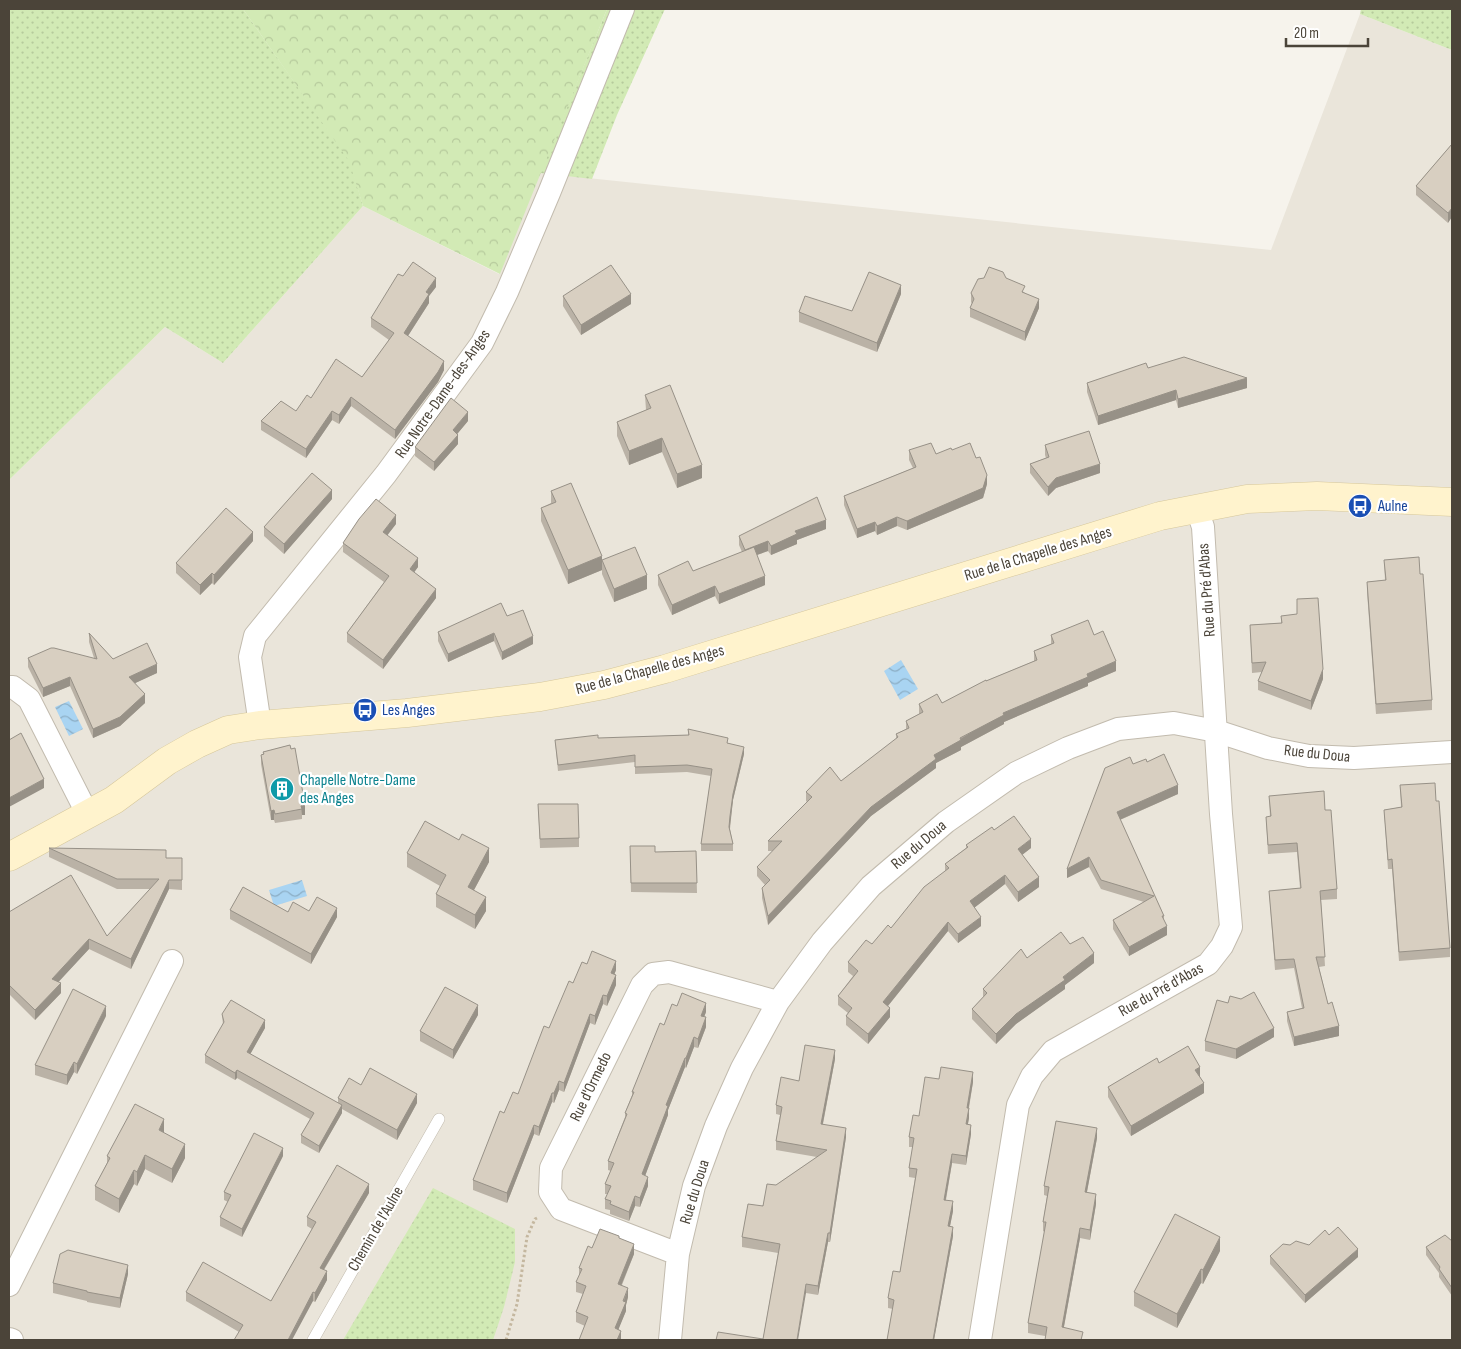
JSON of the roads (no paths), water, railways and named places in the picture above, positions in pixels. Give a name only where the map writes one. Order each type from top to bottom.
[{"type":"main road","name":"Rue de la Chapelle des Anges","points":[[9,857],[114,800],[167,760],[228,730],[260,725],[407,713],[540,697],[604,685],[684,663],[1160,516],[1247,499],[1317,496],[1452,502]]},
{"type":"street","name":"Rue Notre-Dame-des-Anges","points":[[260,725],[250,657],[255,636],[386,474],[482,343],[507,292],[546,202],[622,9]]},
{"type":"street","name":"Rue du Pré d'Abas","points":[[980,1340],[1018,1105],[1032,1076],[1053,1051],[1208,964],[1222,946],[1231,926],[1203,527],[1197,509]]},
{"type":"street","points":[[9,686],[29,699],[88,815]]},
{"type":"street","name":"Rue du Doua","points":[[670,1340],[678,1254],[694,1186],[716,1126],[742,1068],[778,1002],[822,942],[871,886],[946,822],[1016,773],[1068,748],[1118,729],[1174,723],[1216,731],[1268,748],[1310,756],[1354,758],[1452,752]]},
{"type":"street","points":[[9,1285],[172,961]]},
{"type":"street","name":"Rue d'Ormedo","points":[[678,1254],[561,1209],[550,1192],[551,1168],[642,985],[653,974],[669,972],[778,1002]]},
{"type":"lane","name":"Chemin de l'Aulne","points":[[313,1340],[439,1119]]},
{"type":"water","points":[[901,660],[918,689],[900,700],[884,671]]},
{"type":"water","points":[[69,701],[83,729],[69,736],[55,707]]},
{"type":"water","points":[[302,880],[307,896],[274,906],[269,890]]},
{"type":"place","name":"Aulne","points":[[1360,506]]},
{"type":"place","name":"Les Anges","points":[[365,710]]},
{"type":"place","name":"Chapelle Notre-Dame des Anges","points":[[282,789]]}]
